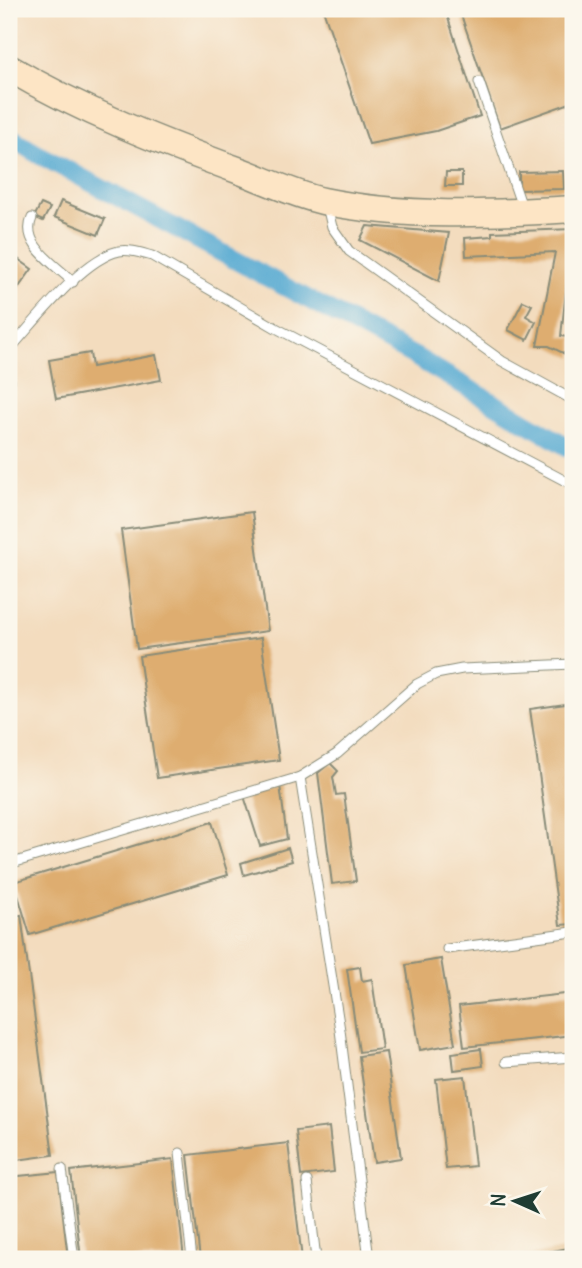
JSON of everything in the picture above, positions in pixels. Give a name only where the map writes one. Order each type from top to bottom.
[{"type":"main road","points":[[9,68],[49,91],[197,155],[326,201],[377,210],[490,214],[573,209]]},
{"type":"lane","points":[[479,82],[524,212]]},
{"type":"lane","points":[[326,201],[332,227],[349,251],[502,361],[573,400]]},
{"type":"lane","points":[[33,218],[29,225],[32,242],[74,282]]},
{"type":"lane","points":[[9,350],[74,282],[105,256],[121,250],[152,256],[276,328],[573,485]]},
{"type":"lane","points":[[9,864],[300,777],[356,738],[416,684],[436,674],[462,669],[573,664]]},
{"type":"lane","points":[[300,777],[341,1030],[369,1259]]},
{"type":"lane","points":[[447,949],[573,932]]},
{"type":"lane","points":[[506,1062],[573,1057]]},
{"type":"lane","points":[[180,1153],[192,1259]]},
{"type":"lane","points":[[62,1169],[74,1259]]},
{"type":"lane","points":[[307,1181],[316,1259]]},
{"type":"building","points":[[323,9],[445,9],[480,116],[436,131],[369,144]]},
{"type":"building","points":[[459,9],[573,9],[573,102],[500,128]]},
{"type":"building","points":[[563,171],[564,189],[519,190],[519,172]]},
{"type":"building","points":[[446,172],[462,172],[462,186],[445,186]]},
{"type":"building","points":[[61,201],[105,219],[98,235],[54,217]]},
{"type":"building","points":[[41,204],[50,208],[43,221],[34,217]]},
{"type":"building","points":[[367,226],[449,233],[439,281],[360,240]]},
{"type":"building","points":[[573,229],[561,336],[573,338],[573,358],[549,346],[537,346],[555,252],[466,256],[465,238],[492,236],[492,232]]},
{"type":"building","points":[[18,259],[32,269],[16,291],[9,286],[9,271]]},
{"type":"building","points":[[523,301],[532,305],[526,316],[536,322],[527,340],[508,330]]},
{"type":"building","points":[[90,353],[92,367],[156,355],[161,380],[56,399],[49,360]]},
{"type":"building","points":[[252,512],[268,631],[137,649],[121,530]]},
{"type":"building","points":[[261,638],[279,760],[157,778],[139,656]]},
{"type":"building","points":[[573,703],[573,924],[560,925],[530,709]]},
{"type":"building","points":[[330,763],[338,771],[333,777],[336,795],[344,794],[356,881],[332,884],[318,773]]},
{"type":"building","points":[[280,785],[287,839],[260,846],[244,796]]},
{"type":"building","points":[[212,822],[228,875],[30,935],[14,882]]},
{"type":"building","points":[[288,848],[292,861],[244,875],[241,863]]},
{"type":"building","points":[[21,915],[53,1155],[9,1161],[9,917]]},
{"type":"building","points":[[441,959],[455,1044],[420,1050],[406,965]]},
{"type":"building","points":[[360,967],[362,981],[372,979],[382,1049],[359,1052],[347,969]]},
{"type":"building","points":[[573,993],[573,1035],[464,1047],[459,1006]]},
{"type":"building","points":[[481,1049],[483,1066],[454,1070],[452,1053]]},
{"type":"building","points":[[386,1052],[401,1158],[374,1162],[359,1056]]},
{"type":"building","points":[[465,1076],[475,1166],[446,1169],[436,1079]]},
{"type":"building","points":[[329,1127],[334,1172],[301,1176],[296,1131]]},
{"type":"building","points":[[288,1143],[302,1259],[200,1259],[188,1155]]},
{"type":"building","points":[[173,1159],[184,1259],[81,1259],[71,1171]]},
{"type":"building","points":[[58,1172],[68,1259],[9,1259],[9,1177]]},
{"type":"building","points":[[573,1247],[573,1259],[518,1259],[518,1258]]},
{"type":"waterway","points":[[9,136],[34,152],[414,356],[573,450]]}]
